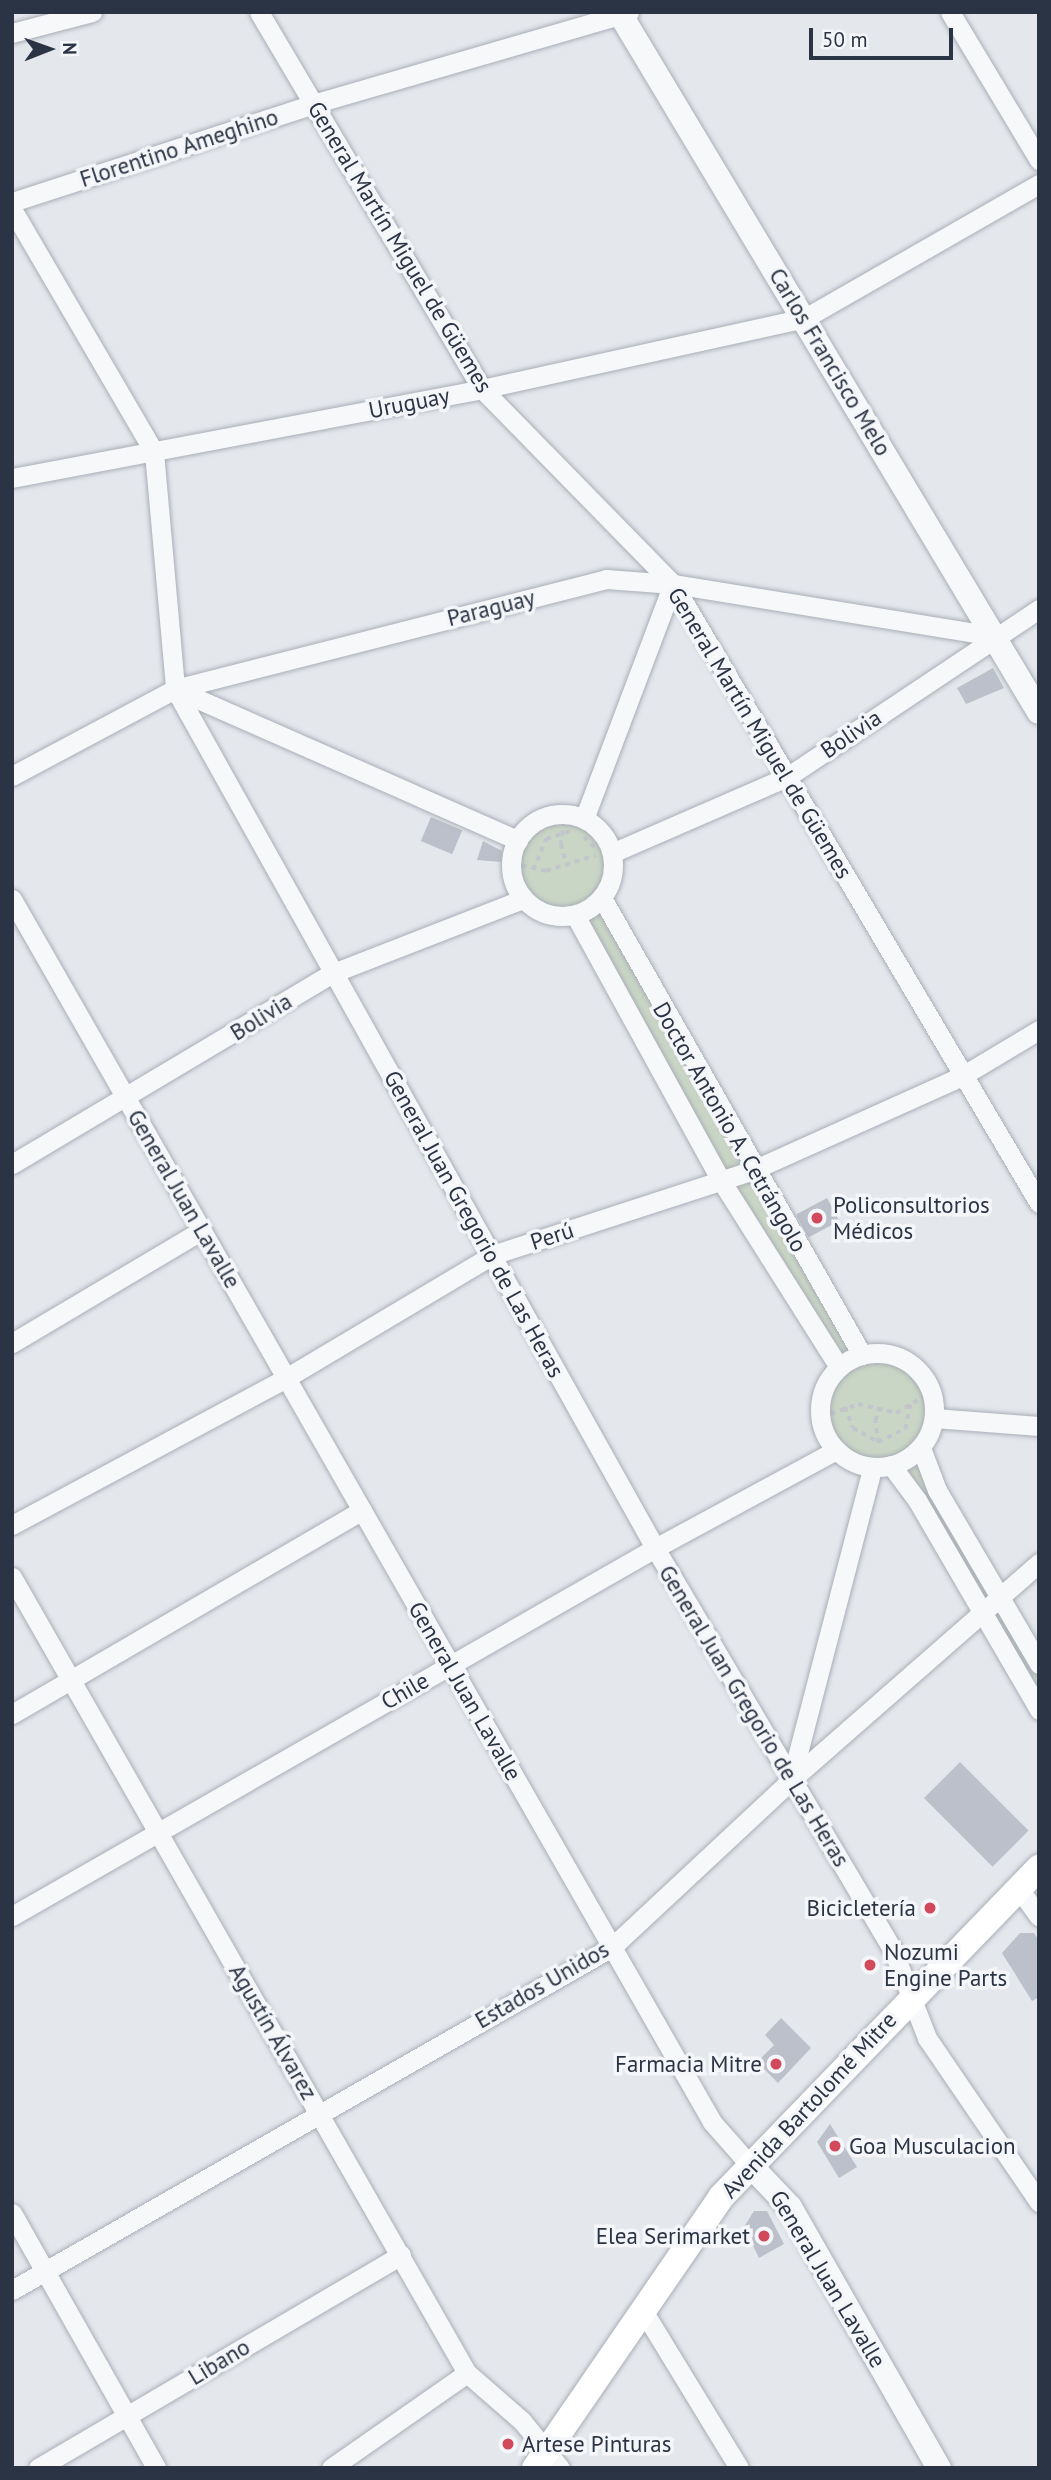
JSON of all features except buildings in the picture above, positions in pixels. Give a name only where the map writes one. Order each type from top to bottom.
[{"type":"main road","name":"Avenida Bartolomé Mitre","points":[[548,2462],[642,2309],[749,2164],[1039,1868]]},
{"type":"street","points":[[12,33],[92,12]]},
{"type":"street","name":"General Martín Miguel de Güemes","points":[[259,12],[482,389],[673,584],[961,1076],[1039,1203]]},
{"type":"street","points":[[950,12],[1039,160]]},
{"type":"street","name":"Florentino Ameghino","points":[[12,202],[313,104],[623,14]]},
{"type":"street","name":"Carlos Francisco Melo","points":[[623,14],[1039,712]]},
{"type":"street","name":"Uruguay","points":[[12,478],[482,389],[804,318],[1039,184]]},
{"type":"street","name":"General Juan Gregorio de Las Heras","points":[[12,209],[154,452],[175,690],[655,1548],[892,1948],[927,2038],[1039,2202]]},
{"type":"street","name":"Paraguay","points":[[12,776],[175,690],[606,579],[673,584],[993,636]]},
{"type":"street","points":[[572,821],[673,584]]},
{"type":"street","name":"Bolivia","points":[[612,853],[787,777],[993,636],[1039,609]]},
{"type":"street","points":[[175,690],[517,841]]},
{"type":"street","points":[[540,819],[572,821],[606,839],[612,853],[613,869],[602,898],[575,915],[547,914],[523,899],[515,886],[512,863],[517,841],[540,819]]},
{"type":"street","name":"General Juan Lavalle","points":[[12,898],[20,931],[127,1099],[712,2122],[790,2207],[939,2468]]},
{"type":"street","name":"Doctor Antonio A. Cetrángolo","points":[[602,898],[753,1170],[862,1355]]},
{"type":"street","name":"Bolivia","points":[[12,1164],[127,1099],[333,973],[523,899]]},
{"type":"street","name":"Doctor Antonio A. Cetrángolo","points":[[575,915],[722,1182],[839,1367]]},
{"type":"street","name":"Perú","points":[[12,1525],[286,1378],[492,1255],[753,1170],[961,1076],[1039,1030]]},
{"type":"street","points":[[12,1343],[202,1230]]},
{"type":"street","points":[[791,1780],[882,1466],[921,1448],[934,1418],[931,1392],[914,1366],[898,1357],[862,1355],[839,1367],[821,1399],[821,1417],[836,1450],[882,1466],[918,1500],[1039,1710]]},
{"type":"street","points":[[934,1418],[1039,1426]]},
{"type":"street","points":[[921,1448],[937,1490],[1039,1664]]},
{"type":"street","name":"Chile","points":[[12,1916],[655,1548],[836,1450]]},
{"type":"street","points":[[12,1714],[362,1510]]},
{"type":"street","name":"Estados Unidos","points":[[12,2290],[612,1947],[791,1780],[1039,1563]]},
{"type":"street","name":"Agustín Álvarez","points":[[12,1577],[467,2373],[548,2462]]},
{"type":"street","points":[[1018,1889],[1039,1917]]},
{"type":"street","points":[[12,2213],[156,2468]]},
{"type":"street","name":"Libano","points":[[38,2468],[401,2255]]},
{"type":"street","points":[[642,2309],[739,2468]]},
{"type":"street","points":[[331,2468],[467,2373]]},
{"type":"path","points":[[567,865],[561,853],[572,821]]},
{"type":"path","points":[[512,863],[546,872],[598,855],[572,821]]},
{"type":"path","points":[[533,870],[539,849],[572,821]]},
{"type":"path","points":[[821,1417],[858,1404],[896,1413],[931,1392]]},
{"type":"path","points":[[845,1407],[861,1436],[878,1442],[905,1429],[910,1405]]},
{"type":"path","points":[[879,1408],[875,1420],[882,1466]]},
{"type":"green space","points":[[563,823],[579,826],[593,835],[602,849],[605,865],[602,881],[593,895],[579,904],[563,907],[547,904],[533,895],[524,881],[521,865],[524,849],[533,835],[547,826]]},
{"type":"green space","points":[[602,898],[862,1355],[839,1367],[575,915]]},
{"type":"green space","points":[[877,1359],[896,1363],[912,1374],[923,1390],[927,1409],[923,1428],[912,1444],[896,1455],[877,1459],[858,1455],[842,1444],[831,1428],[827,1409],[831,1390],[842,1374],[858,1363]]},
{"type":"green space","points":[[921,1448],[1039,1665],[1039,1708],[891,1465]]},
{"type":"place","name":"Policonsultorios Médicos","points":[[817,1218]]},
{"type":"place","name":"Bicicletería","points":[[930,1908]]},
{"type":"place","name":"Nozumi Engine Parts","points":[[870,1965]]},
{"type":"place","name":"Farmacia Mitre","points":[[776,2064]]},
{"type":"place","name":"Goa Musculacion","points":[[835,2146]]},
{"type":"place","name":"Elea Serimarket","points":[[764,2236]]},
{"type":"place","name":"Artese Pinturas","points":[[508,2444]]}]
